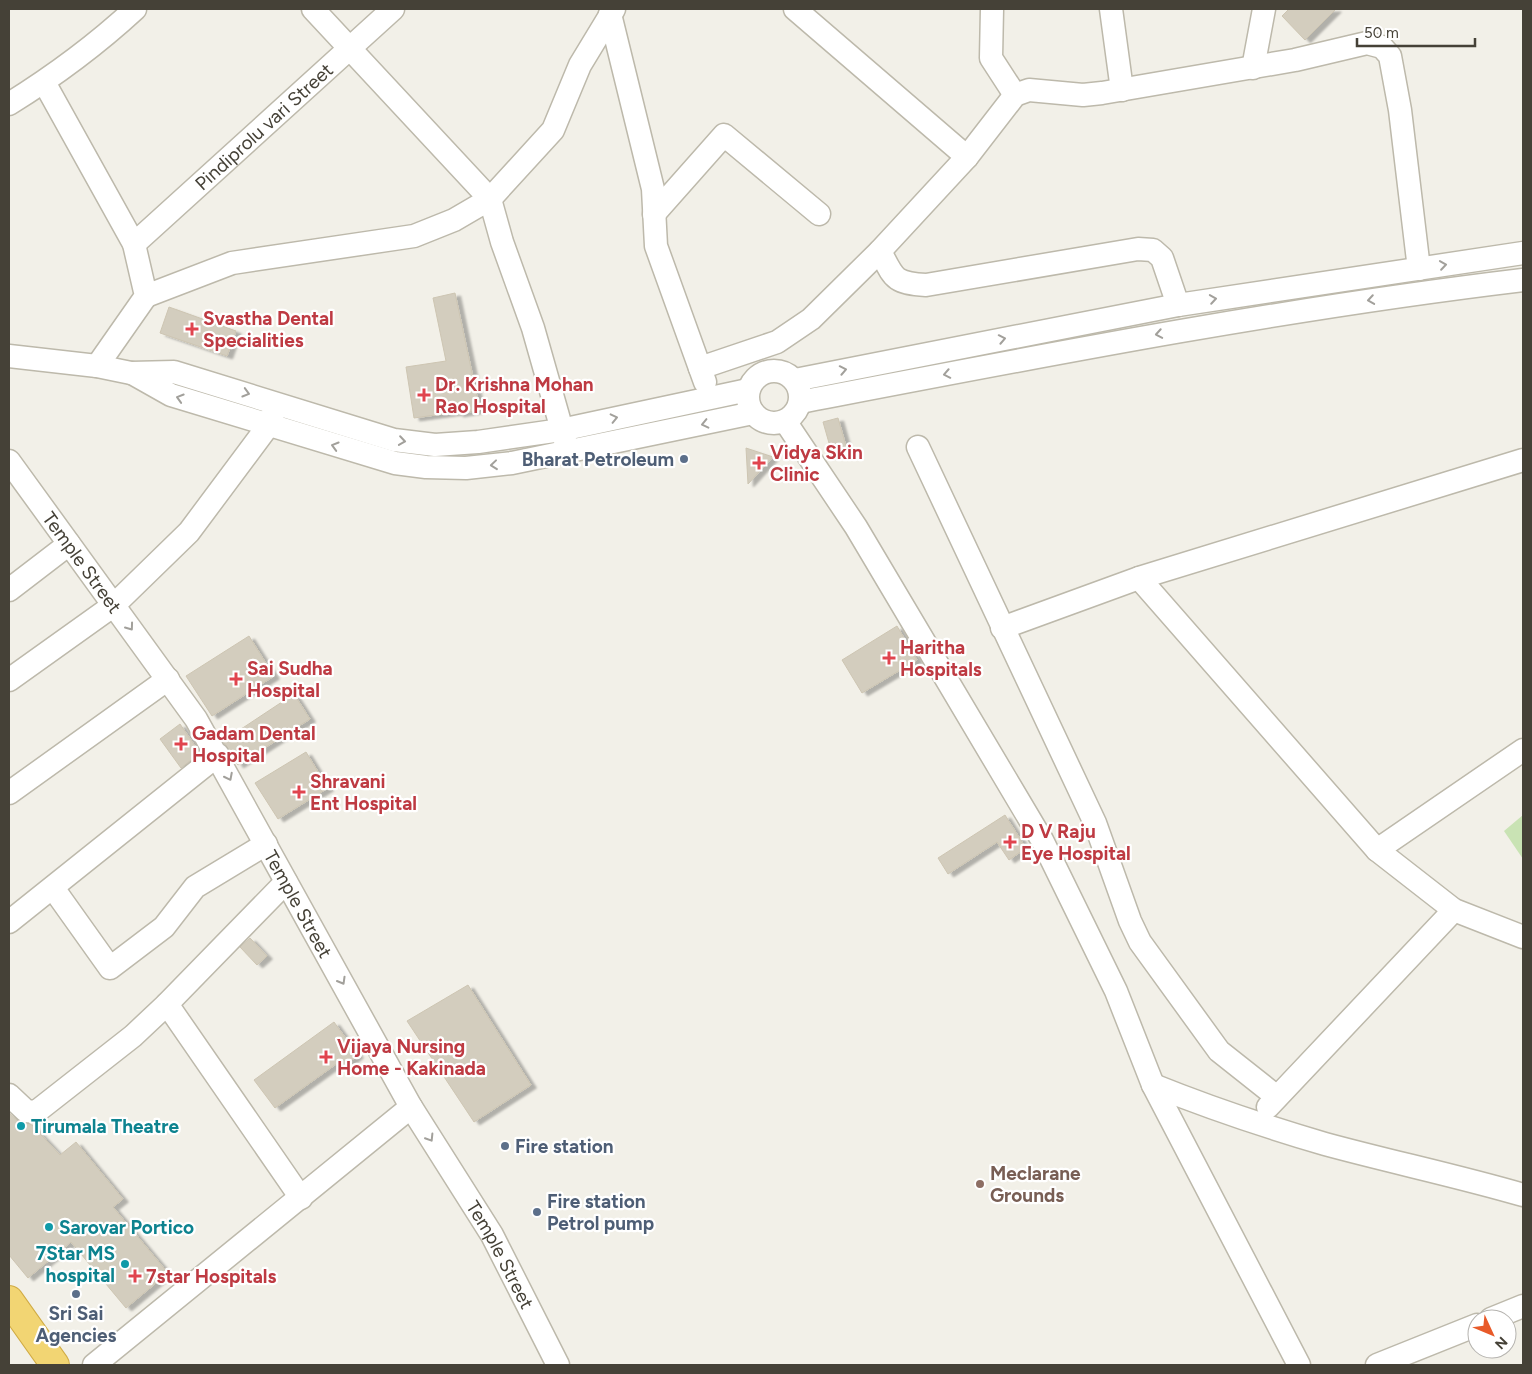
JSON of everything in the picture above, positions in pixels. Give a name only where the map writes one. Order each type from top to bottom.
[{"type":"highway","points":[[9,1300],[55,1365]]},
{"type":"street","points":[[9,104],[44,82],[99,42],[135,9]]},
{"type":"street","points":[[313,9],[490,199],[502,242],[533,328],[561,430],[569,452]]},
{"type":"street","name":"Pindiprolu vari Street","points":[[134,244],[393,9]]},
{"type":"street","points":[[795,9],[967,157]]},
{"type":"street","points":[[992,9],[991,58],[1015,95]]},
{"type":"street","points":[[1110,9],[1122,90]]},
{"type":"street","points":[[1253,68],[1264,9]]},
{"type":"street","points":[[97,366],[146,296],[232,263],[414,236],[454,220],[490,199],[553,130],[580,65],[612,12]]},
{"type":"street","points":[[612,12],[654,189],[656,246],[709,397]]},
{"type":"street","points":[[700,368],[777,342],[811,319],[880,250],[967,157],[1015,95],[1029,90],[1083,95],[1122,90],[1253,68],[1367,43],[1382,47],[1390,56],[1400,110],[1419,269]]},
{"type":"street","points":[[44,82],[134,244],[146,296]]},
{"type":"street","points":[[654,214],[724,135],[819,214]]},
{"type":"street","points":[[880,250],[893,276],[906,284],[926,285],[1138,249],[1153,250],[1162,258],[1178,305]]},
{"type":"street","points":[[795,380],[1178,305],[1523,254]]},
{"type":"street","points":[[1396,272],[1400,295]]},
{"type":"street","points":[[800,402],[1108,343],[1400,295],[1523,280]]},
{"type":"street","points":[[9,356],[97,366],[131,373],[174,372],[278,402],[394,440],[435,445],[478,442],[561,430],[748,390]]},
{"type":"street","points":[[774,370],[786,372],[795,380],[800,390],[800,402],[795,413],[785,421],[767,422],[753,413],[748,402],[748,390],[754,380],[763,372],[774,370]]},
{"type":"street","points":[[131,373],[171,396],[395,463],[426,467],[466,468],[512,463],[753,413]]},
{"type":"street","points":[[9,680],[114,605],[189,532],[268,426],[278,402]]},
{"type":"street","points":[[785,421],[856,527],[1042,840],[1116,991],[1154,1085],[1300,1365]]},
{"type":"street","points":[[918,447],[1095,823],[1130,921],[1140,942],[1219,1051],[1278,1097]]},
{"type":"street","points":[[1002,628],[1139,578],[1523,460]]},
{"type":"street","name":"Temple Street","points":[[9,461],[168,679],[218,755],[410,1107],[492,1235],[558,1365]]},
{"type":"street","points":[[9,590],[69,544]]},
{"type":"street","points":[[1139,578],[1377,850],[1454,910],[1523,937]]},
{"type":"street","points":[[9,793],[168,679]]},
{"type":"street","points":[[1377,850],[1523,750]]},
{"type":"street","points":[[9,922],[218,755]]},
{"type":"street","points":[[53,888],[110,968],[164,927],[195,887],[266,844]]},
{"type":"street","points":[[9,1094],[26,1111],[36,1112],[133,1036],[167,1004],[286,882]]},
{"type":"street","points":[[1254,1122],[1454,910]]},
{"type":"street","points":[[167,1004],[301,1198]]},
{"type":"street","points":[[1154,1085],[1254,1122],[1327,1144],[1460,1176],[1523,1195]]},
{"type":"street","points":[[94,1365],[301,1198],[410,1107]]},
{"type":"street","points":[[1377,1365],[1467,1329]]},
{"type":"green space","points":[[1523,815],[1523,859],[1504,831]]},
{"type":"building","points":[[1289,9],[1336,9],[1305,40],[1282,16]]},
{"type":"building","points":[[455,293],[480,410],[414,418],[406,367],[446,361],[433,298]]},
{"type":"building","points":[[169,307],[236,331],[227,356],[160,333]]},
{"type":"building","points":[[838,418],[846,446],[831,450],[823,422]]},
{"type":"building","points":[[746,448],[773,457],[748,484]]},
{"type":"building","points":[[897,626],[917,660],[862,693],[842,660]]},
{"type":"building","points":[[249,636],[274,676],[212,716],[186,676]]},
{"type":"building","points":[[294,694],[310,719],[238,765],[223,741]]},
{"type":"building","points":[[180,724],[200,753],[181,768],[160,739]]},
{"type":"building","points":[[306,752],[328,788],[278,819],[255,783]]},
{"type":"building","points":[[1005,815],[1026,848],[1009,860],[997,842],[948,874],[938,858]]},
{"type":"building","points":[[250,938],[267,956],[257,965],[240,947]]},
{"type":"building","points":[[468,985],[531,1085],[474,1122],[407,1021]]},
{"type":"building","points":[[334,1022],[358,1055],[343,1067],[339,1062],[275,1108],[254,1080]]},
{"type":"building","points":[[9,1113],[18,1121],[32,1125],[60,1155],[76,1142],[123,1199],[113,1207],[168,1273],[126,1308],[71,1242],[28,1278],[9,1255]]},
{"type":"place","name":"Svastha Dental Specialities","points":[[192,329]]},
{"type":"place","name":"Dr. Krishna Mohan Rao Hospital","points":[[424,395]]},
{"type":"place","name":"Bharat Petroleum","points":[[684,459]]},
{"type":"place","name":"Vidya Skin Clinic","points":[[759,463]]},
{"type":"place","name":"Haritha Hospitals","points":[[889,658]]},
{"type":"place","name":"Sai Sudha Hospital","points":[[236,679]]},
{"type":"place","name":"Gadam Dental Hospital","points":[[181,744]]},
{"type":"place","name":"Shravani Ent Hospital","points":[[299,792]]},
{"type":"place","name":"D V Raju Eye Hospital","points":[[1010,842]]},
{"type":"place","name":"Vijaya Nursing Home - Kakinada","points":[[326,1057]]},
{"type":"place","name":"Tirumala Theatre","points":[[21,1126]]},
{"type":"place","name":"Fire station","points":[[505,1146]]},
{"type":"place","name":"Meclarane Grounds","points":[[980,1184]]},
{"type":"place","name":"Fire station Petrol pump","points":[[537,1212]]},
{"type":"place","name":"Sarovar Portico","points":[[49,1227]]},
{"type":"place","name":"7Star MS hospital","points":[[125,1264]]},
{"type":"place","name":"7star Hospitals","points":[[135,1276]]},
{"type":"place","name":"Sri Sai Agencies","points":[[76,1294]]}]
